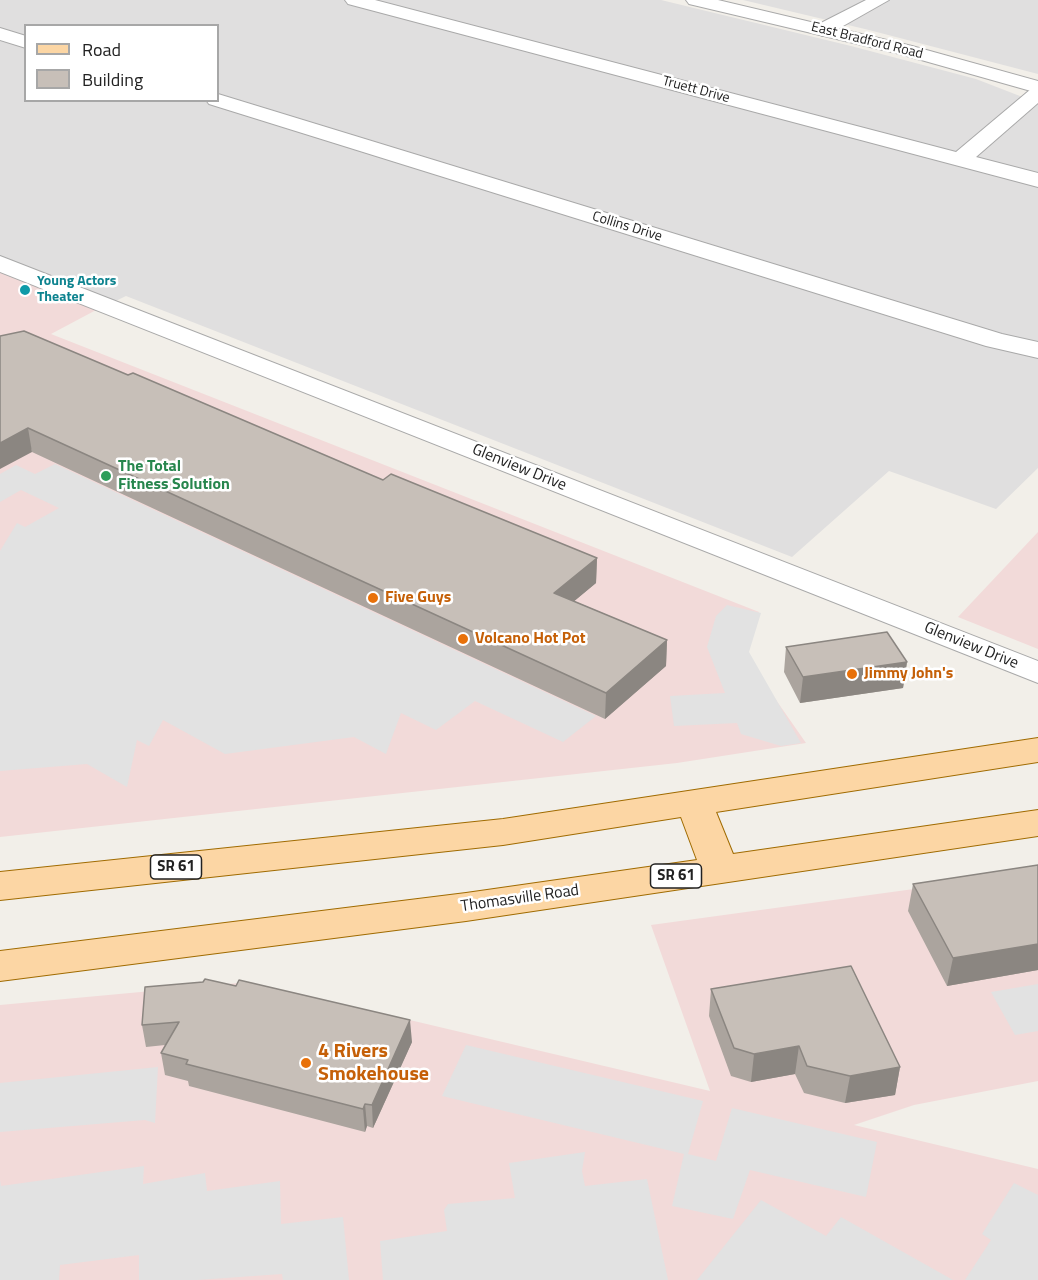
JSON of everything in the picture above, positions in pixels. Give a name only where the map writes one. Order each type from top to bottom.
[{"type":"main road","name":"SR 61","points":[[0,886],[503,832],[1038,750]]},
{"type":"main road","points":[[694,803],[720,869]]},
{"type":"main road","name":"Thomasville Road","points":[[0,966],[442,910],[1038,823]]},
{"type":"street","name":"Truett Drive","points":[[354,0],[1038,180]]},
{"type":"street","name":"East Bradford Road","points":[[694,0],[937,58],[1038,87]]},
{"type":"street","points":[[822,30],[880,0]]},
{"type":"street","points":[[0,34],[24,41]]},
{"type":"street","points":[[960,159],[1038,93]]},
{"type":"street","name":"Collins Drive","points":[[219,101],[995,340],[1038,350]]},
{"type":"street","name":"Glenview Drive","points":[[0,263],[1038,673]]},
{"type":"shaded area","points":[[0,0],[661,0],[976,79],[1038,103],[1038,468],[996,509],[889,471],[792,557],[126,296],[95,311],[0,271]]},
{"type":"shaded area","points":[[743,0],[1038,0],[1038,74],[869,30]]},
{"type":"shaded area","points":[[0,270],[98,309],[51,334],[759,612],[744,654],[806,743],[677,763],[0,837]]},
{"type":"shaded area","points":[[55,464],[596,716],[563,742],[475,701],[436,730],[401,713],[386,754],[354,737],[225,754],[163,720],[149,746],[137,740],[127,787],[87,764],[0,771],[0,551],[17,523],[25,527],[59,508],[21,490],[0,502],[0,474],[16,465],[35,474]]},
{"type":"shaded area","points":[[1038,532],[1038,649],[958,617]]},
{"type":"shaded area","points":[[727,605],[761,613],[749,652],[801,743],[781,746],[741,734],[737,723],[674,726],[670,696],[725,693],[707,647],[716,616]]},
{"type":"shaded area","points":[[1038,872],[1038,1081],[914,1105],[854,1125],[1038,1169],[1038,1280],[0,1280],[0,1005],[249,982],[710,1091],[651,925]]},
{"type":"shaded area","points":[[1038,984],[1038,1031],[1015,1035],[991,992]]},
{"type":"shaded area","points":[[466,1045],[703,1101],[688,1154],[716,1161],[732,1108],[877,1142],[866,1197],[750,1170],[733,1219],[672,1206],[684,1154],[442,1096]]},
{"type":"shaded area","points":[[158,1067],[155,1123],[145,1120],[0,1132],[0,1083]]},
{"type":"shaded area","points":[[585,1152],[582,1171],[585,1186],[647,1179],[668,1280],[383,1280],[380,1241],[447,1231],[444,1210],[448,1204],[515,1198],[509,1163]]},
{"type":"shaded area","points":[[144,1166],[143,1184],[205,1173],[207,1191],[280,1181],[281,1224],[343,1217],[349,1280],[283,1280],[282,1274],[197,1280],[139,1280],[139,1255],[60,1265],[59,1280],[0,1280],[0,1180],[1,1186]]},
{"type":"shaded area","points":[[1014,1183],[1038,1195],[1038,1280],[965,1280],[991,1240],[982,1234]]},
{"type":"shaded area","points":[[761,1200],[826,1236],[841,1217],[953,1280],[697,1280]]},
{"type":"building","points":[[24,331],[128,375],[133,373],[383,480],[391,474],[597,558],[554,593],[667,640],[606,693],[28,428],[0,443],[0,336]]},
{"type":"building","points":[[887,632],[907,662],[803,677],[786,647]]},
{"type":"building","points":[[1038,865],[1038,944],[953,958],[913,884]]},
{"type":"building","points":[[851,966],[900,1067],[850,1076],[807,1066],[799,1046],[754,1054],[734,1048],[711,989]]},
{"type":"building","points":[[205,979],[236,986],[239,980],[410,1020],[372,1105],[365,1104],[363,1109],[186,1064],[188,1060],[161,1053],[179,1022],[142,1025],[145,987],[203,982]]},
{"type":"place","name":"Young Actors Theater","points":[[25,290]]},
{"type":"place","name":"The Total Fitness Solution","points":[[106,476]]},
{"type":"place","name":"Five Guys","points":[[373,598]]},
{"type":"place","name":"Volcano Hot Pot","points":[[463,639]]},
{"type":"place","name":"Jimmy John's","points":[[852,674]]},
{"type":"place","name":"4 Rivers Smokehouse","points":[[306,1063]]}]
